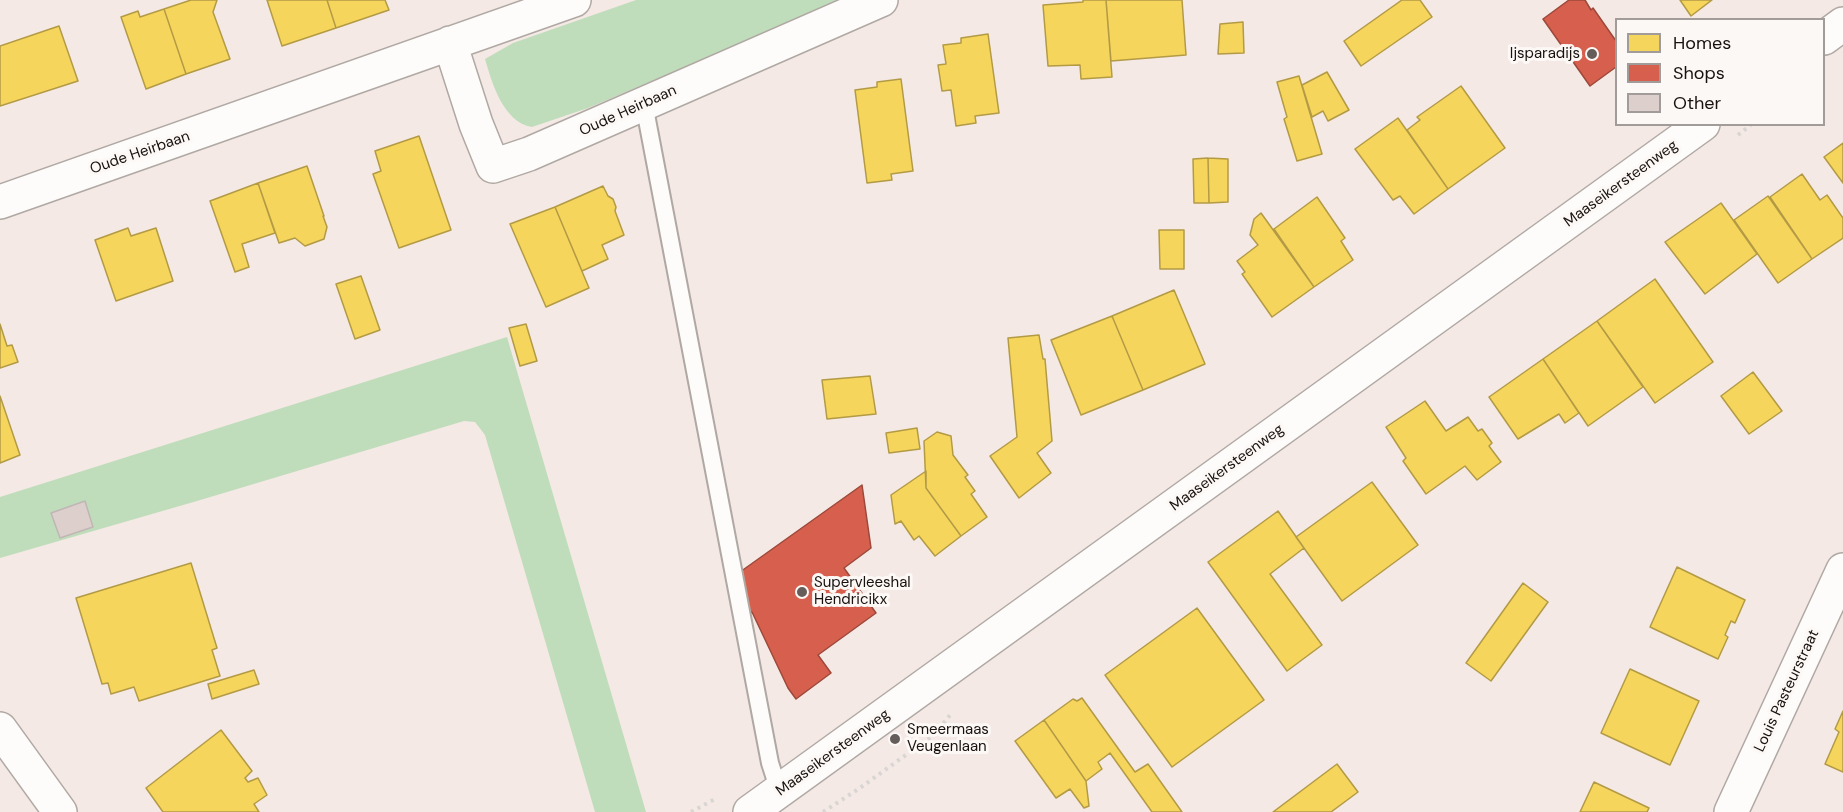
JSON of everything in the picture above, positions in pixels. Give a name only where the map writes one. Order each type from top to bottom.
[{"type":"street","name":"Oude Heirbaan","points":[[0,202],[574,0]]},
{"type":"street","name":"Oude Heirbaan","points":[[450,43],[476,124],[493,166],[529,154],[881,0]]},
{"type":"street","points":[[1825,37],[1843,24]]},
{"type":"street","name":"Maaseikersteenweg","points":[[750,812],[1700,126]]},
{"type":"street","name":"Louis Pasteurstraat","points":[[1731,812],[1843,570]]},
{"type":"street","points":[[0,729],[60,812]]},
{"type":"lane","points":[[644,104],[770,763],[779,791]]},
{"type":"green space","points":[[636,0],[845,0],[588,108],[532,127],[513,118],[495,90],[485,59],[513,43]]},
{"type":"green space","points":[[507,337],[646,812],[595,812],[485,435],[475,422],[464,421],[0,558],[0,497]]},
{"type":"building: Homes","points":[[191,0],[217,0],[213,12],[230,59],[186,74],[164,9]]},
{"type":"building: Homes","points":[[267,0],[327,0],[336,28],[282,46]]},
{"type":"building: Homes","points":[[327,0],[385,0],[389,10],[336,28]]},
{"type":"building: Homes","points":[[1083,0],[1106,0],[1112,77],[1081,79],[1080,65],[1048,66],[1043,5],[1083,2]]},
{"type":"building: Homes","points":[[1106,0],[1182,0],[1186,55],[1111,61]]},
{"type":"building: Homes","points":[[1402,0],[1420,0],[1432,17],[1361,66],[1344,41]]},
{"type":"building: Homes","points":[[1680,0],[1712,0],[1691,16]]},
{"type":"building: Homes","points":[[164,9],[186,74],[146,89],[121,17],[138,11],[140,17]]},
{"type":"building: Homes","points":[[1243,22],[1244,53],[1218,54],[1220,24]]},
{"type":"building: Homes","points":[[59,26],[78,81],[0,106],[0,46]]},
{"type":"building: Homes","points":[[988,34],[999,113],[975,116],[976,123],[956,126],[951,90],[942,91],[938,65],[946,64],[943,45],[961,43],[961,38]]},
{"type":"building: Homes","points":[[1327,72],[1349,110],[1328,121],[1323,111],[1312,117],[1302,85]]},
{"type":"building: Homes","points":[[1299,76],[1322,154],[1297,161],[1284,119],[1287,117],[1277,82]]},
{"type":"building: Homes","points":[[901,79],[913,171],[891,174],[892,180],[867,183],[855,90],[877,87],[877,82]]},
{"type":"building: Homes","points":[[1461,86],[1505,148],[1448,189],[1407,130],[1420,120],[1417,117]]},
{"type":"building: Homes","points":[[1398,118],[1448,189],[1414,214],[1400,196],[1393,200],[1355,149]]},
{"type":"building: Homes","points":[[419,136],[451,230],[399,248],[373,174],[381,171],[375,151]]},
{"type":"building: Homes","points":[[1843,143],[1843,183],[1824,157]]},
{"type":"building: Homes","points":[[1208,158],[1228,159],[1228,202],[1209,203]]},
{"type":"building: Homes","points":[[1208,158],[1209,203],[1194,203],[1193,159]]},
{"type":"building: Homes","points":[[307,166],[327,227],[324,239],[305,246],[295,238],[279,243],[258,183]]},
{"type":"building: Homes","points":[[1802,174],[1820,200],[1827,195],[1843,218],[1843,238],[1812,259],[1770,197]]},
{"type":"building: Homes","points":[[258,183],[275,233],[242,244],[249,267],[235,272],[210,201]]},
{"type":"building: Homes","points":[[603,186],[608,196],[613,199],[624,235],[602,245],[608,259],[582,271],[555,207]]},
{"type":"building: Homes","points":[[1768,196],[1812,259],[1778,283],[1734,220]]},
{"type":"building: Homes","points":[[1317,197],[1345,238],[1341,241],[1353,260],[1314,287],[1274,229]]},
{"type":"building: Homes","points":[[1721,203],[1757,254],[1705,294],[1665,242]]},
{"type":"building: Homes","points":[[555,207],[589,288],[546,307],[510,224]]},
{"type":"building: Homes","points":[[1261,213],[1314,287],[1272,317],[1242,274],[1245,272],[1237,261],[1258,245],[1250,235],[1254,219]]},
{"type":"building: Homes","points":[[128,228],[131,236],[156,228],[173,281],[116,301],[95,240]]},
{"type":"building: Homes","points":[[1159,230],[1184,230],[1184,269],[1160,269]]},
{"type":"building: Homes","points":[[361,276],[380,330],[355,339],[336,284]]},
{"type":"building: Homes","points":[[1655,279],[1713,362],[1655,403],[1597,321]]},
{"type":"building: Homes","points":[[1174,290],[1205,364],[1143,390],[1112,316]]},
{"type":"building: Homes","points":[[1112,316],[1143,390],[1081,415],[1051,340]]},
{"type":"building: Homes","points":[[1597,321],[1643,387],[1588,426],[1543,359]]},
{"type":"building: Homes","points":[[0,324],[7,346],[12,345],[18,362],[0,368]]},
{"type":"building: Homes","points":[[526,324],[537,361],[520,366],[509,328]]},
{"type":"building: Homes","points":[[1039,335],[1043,359],[1045,359],[1052,441],[1037,453],[1051,473],[1019,498],[990,456],[1017,437],[1008,338]]},
{"type":"building: Homes","points":[[1543,359],[1579,413],[1565,423],[1559,414],[1518,439],[1489,397]]},
{"type":"building: Homes","points":[[1753,372],[1782,411],[1749,434],[1721,396]]},
{"type":"building: Homes","points":[[870,376],[876,414],[827,419],[822,380]]},
{"type":"building: Homes","points":[[0,396],[20,455],[0,463]]},
{"type":"building: Homes","points":[[1425,401],[1446,431],[1468,417],[1478,431],[1482,429],[1492,443],[1489,446],[1501,462],[1477,480],[1465,466],[1426,494],[1403,461],[1406,458],[1386,427]]},
{"type":"building: Homes","points":[[917,428],[920,449],[889,453],[886,433]]},
{"type":"building: Homes","points":[[937,432],[951,436],[953,455],[968,475],[965,477],[975,491],[971,494],[987,517],[961,536],[926,488],[924,441]]},
{"type":"building: Homes","points":[[926,471],[926,488],[961,536],[935,556],[919,536],[914,540],[901,521],[895,524],[891,495]]},
{"type":"building: Homes","points":[[1372,482],[1418,545],[1342,601],[1296,537]]},
{"type":"building: Homes","points":[[1278,511],[1304,548],[1270,574],[1322,645],[1287,671],[1208,562]]},
{"type":"building: Homes","points":[[191,563],[217,648],[212,650],[220,676],[139,701],[134,687],[111,694],[108,683],[102,684],[76,598]]},
{"type":"building: Homes","points":[[1677,567],[1745,600],[1735,623],[1731,621],[1725,635],[1728,637],[1718,659],[1650,627]]},
{"type":"building: Homes","points":[[1523,583],[1548,602],[1491,681],[1466,663]]},
{"type":"building: Homes","points":[[1197,608],[1264,700],[1172,767],[1105,675]]},
{"type":"building: Homes","points":[[1630,669],[1699,701],[1670,765],[1601,733]]},
{"type":"building: Homes","points":[[254,670],[259,684],[212,699],[208,684]]},
{"type":"building: Homes","points":[[1082,698],[1135,772],[1148,764],[1182,812],[1152,812],[1110,753],[1098,762],[1102,769],[1086,781],[1044,720],[1073,699],[1077,701]]},
{"type":"building: Homes","points":[[1843,711],[1843,772],[1825,764],[1839,732],[1835,729]]},
{"type":"building: Homes","points":[[1044,720],[1086,781],[1089,806],[1084,808],[1070,789],[1056,798],[1015,741]]},
{"type":"building: Homes","points":[[221,730],[252,771],[245,778],[248,782],[258,778],[267,795],[254,804],[259,812],[163,812],[146,788]]},
{"type":"building: Homes","points":[[1337,764],[1358,792],[1331,812],[1273,812]]},
{"type":"building: Homes","points":[[1594,782],[1649,808],[1647,812],[1580,812]]},
{"type":"building: Shops","name":"Ijsparadijs","points":[[1569,0],[1585,0],[1615,40],[1615,68],[1590,86],[1543,19]]},
{"type":"building: Shops","name":"Supervleeshal Hendricikx","points":[[862,485],[871,548],[844,568],[876,613],[818,655],[831,673],[796,699],[788,688],[752,612],[748,614],[740,572]]},
{"type":"building: Other","points":[[85,501],[93,527],[60,538],[51,513]]},
{"type":"place","name":"Ijsparadijs","points":[[1592,54]]},
{"type":"place","name":"Supervleeshal Hendricikx","points":[[802,592]]},
{"type":"place","name":"Smeermaas Veugenlaan","points":[[895,739]]}]
